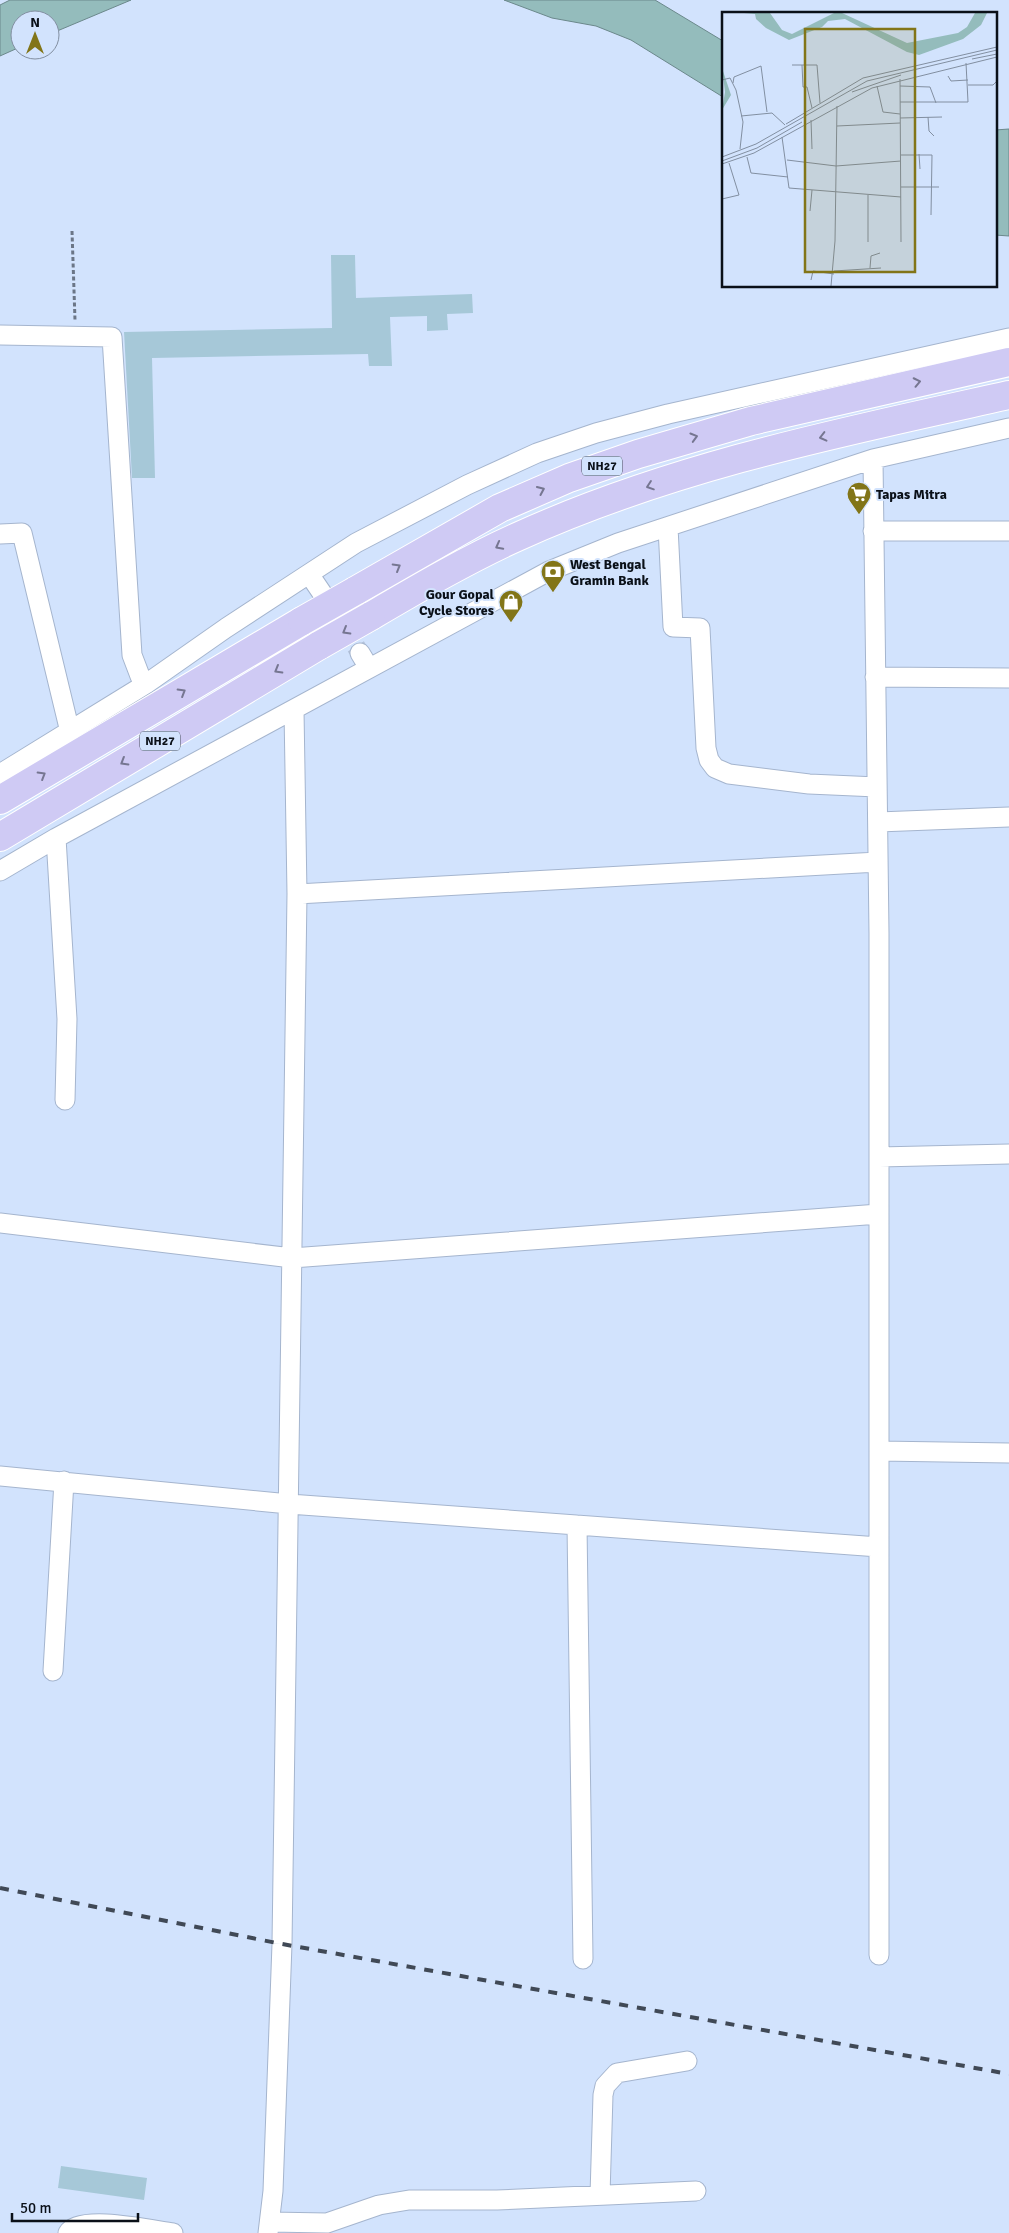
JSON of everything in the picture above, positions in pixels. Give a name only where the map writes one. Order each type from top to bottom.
[{"type":"highway","name":"NH27","points":[[0,800],[302,620],[500,508],[569,478],[638,454],[751,421],[1009,362]]},
{"type":"highway","name":"NH27","points":[[0,837],[320,645],[516,537],[613,498],[706,467],[841,432],[1009,394]]},
{"type":"street","points":[[0,335],[112,337],[132,655],[140,676],[146,684]]},
{"type":"street","points":[[0,774],[146,684],[226,628],[356,543],[460,488],[537,453],[596,433],[668,414],[1009,338]]},
{"type":"street","points":[[0,871],[56,838],[294,710],[364,661],[549,571],[618,544],[872,460],[1009,428]]},
{"type":"street","points":[[872,460],[878,822],[879,1955]]},
{"type":"street","points":[[668,527],[673,627],[700,628],[706,748],[715,768],[729,774],[809,784],[877,788]]},
{"type":"street","points":[[872,531],[1009,531]]},
{"type":"street","points":[[0,534],[22,533],[70,732]]},
{"type":"street","points":[[309,574],[326,599]]},
{"type":"street","points":[[875,677],[1009,678]]},
{"type":"street","points":[[294,710],[297,894],[282,1944],[273,2191],[269,2227],[327,2223],[379,2205],[409,2200],[497,2200],[696,2191]]},
{"type":"street","points":[[878,822],[1009,817]]},
{"type":"street","points":[[56,838],[67,1019],[65,1100]]},
{"type":"street","points":[[297,894],[878,862]]},
{"type":"street","points":[[879,1157],[1009,1154]]},
{"type":"street","points":[[0,1223],[292,1258],[879,1214]]},
{"type":"street","points":[[879,1451],[1009,1453]]},
{"type":"street","points":[[0,1476],[289,1504],[879,1547]]},
{"type":"street","points":[[53,1671],[64,1481]]},
{"type":"street","points":[[578,1525],[583,1960]]},
{"type":"street","points":[[600,2195],[603,2095],[605,2086],[617,2073],[626,2070],[687,2061]]},
{"type":"street","points":[[68,2233],[70,2228],[80,2224],[95,2223],[173,2233]]},
{"type":"path","points":[[72,231],[76,336]]},
{"type":"shaded area","points":[[10,0],[131,0],[60,30],[60,10],[10,10],[10,52],[0,56],[0,5]]},
{"type":"shaded area","points":[[504,0],[655,0],[722,40],[722,96],[631,40],[596,26],[552,18]]},
{"type":"shaded area","points":[[1009,129],[1009,236],[996,235],[996,130]]},
{"type":"building","points":[[331,255],[355,255],[356,298],[472,294],[473,313],[447,314],[448,330],[427,331],[427,316],[390,317],[392,366],[369,366],[368,354],[152,358],[155,478],[132,478],[124,332],[332,328]]},
{"type":"building","points":[[61,2166],[147,2178],[144,2200],[58,2188]]},
{"type":"tunnel","points":[[326,599],[360,653]]},
{"type":"railway","points":[[0,1888],[282,1944],[1009,2074]]},
{"type":"place","name":"Tapas Mitra","points":[[859,515]]},
{"type":"place","name":"West Bengal Gramin Bank","points":[[553,593]]},
{"type":"place","name":"Gour Gopal Cycle Stores","points":[[511,623]]}]
